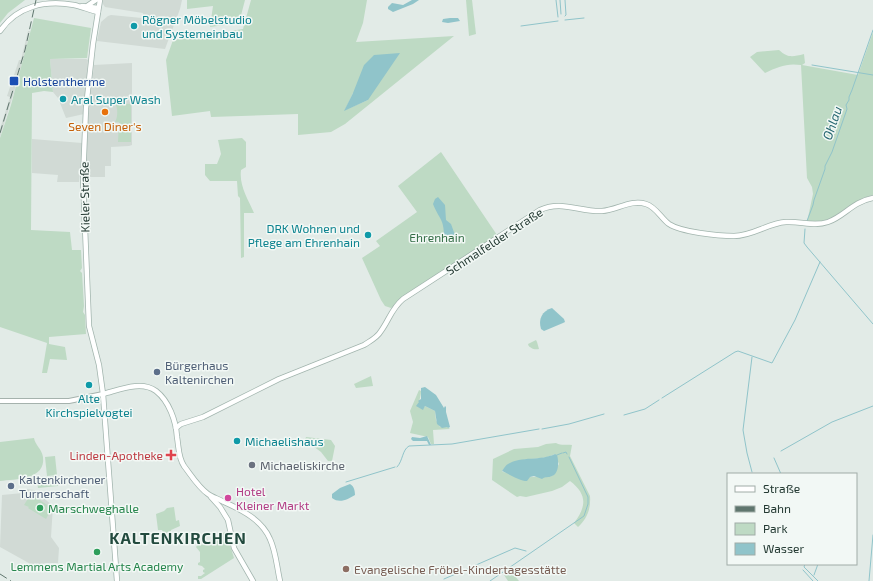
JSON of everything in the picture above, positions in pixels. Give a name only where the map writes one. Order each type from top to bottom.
[{"type":"main road","points":[[87,6],[96,0]]},
{"type":"main road","name":"Kieler Straße","points":[[100,0],[86,108],[83,201],[89,326],[99,365],[103,394],[117,581]]},
{"type":"main road","points":[[0,31],[16,14],[32,6],[52,3],[98,10]]},
{"type":"main road","points":[[78,6],[87,6],[98,10]]},
{"type":"main road","name":"Schmalfelder Straße","points":[[176,427],[188,421],[203,417],[279,379],[364,345],[381,332],[390,314],[403,299],[548,206],[556,205],[595,211],[605,211],[640,203],[652,207],[667,223],[674,227],[685,230],[732,236],[744,236],[776,224],[786,222],[811,225],[828,222],[858,202],[873,198]]},
{"type":"main road","points":[[103,394],[134,386],[149,388],[161,396],[167,404],[173,417],[176,427],[178,452],[181,462],[202,489],[221,509],[228,520],[234,548],[253,581]]},
{"type":"main road","points":[[173,417],[179,420],[188,421]]},
{"type":"main road","points":[[208,494],[248,514],[267,534],[272,547],[280,581]]},
{"type":"main road","points":[[221,509],[222,503],[224,502]]},
{"type":"street","points":[[0,401],[69,401],[103,394]]},
{"type":"shaded area","points":[[103,0],[182,0],[165,49],[97,41],[101,22],[108,16],[142,18],[143,13],[105,7]]},
{"type":"shaded area","points":[[28,31],[30,31],[18,79],[0,137],[0,129],[10,97],[7,96],[19,60],[21,60]]},
{"type":"shaded area","points":[[50,59],[88,60],[84,114],[66,118],[58,98],[53,92]]},
{"type":"shaded area","points":[[132,63],[132,145],[111,147],[111,166],[105,166],[105,177],[85,177],[87,121],[94,65]]},
{"type":"shaded area","points":[[32,139],[82,143],[79,182],[57,182],[58,175],[32,173]]},
{"type":"shaded area","points":[[26,489],[34,490],[53,506],[51,537],[59,548],[58,563],[45,563],[36,567],[0,547],[2,495],[23,493]]},
{"type":"green space","points":[[0,0],[25,0],[8,13],[0,23]]},
{"type":"green space","points":[[187,0],[245,0],[239,23],[210,27],[213,6],[187,9]]},
{"type":"green space","points":[[251,0],[367,0],[363,23],[356,42],[454,36],[345,124],[331,132],[298,135],[298,114],[211,117],[210,111],[172,116],[166,60],[173,40],[243,29]],"holes":[[[353,93],[368,100],[345,110]]]},
{"type":"green space","points":[[466,0],[472,0],[476,34],[469,36]]},
{"type":"green space","points":[[34,18],[91,28],[87,58],[50,59],[53,92],[44,91],[32,93],[31,230],[70,232],[72,250],[81,250],[82,268],[80,271],[82,273],[83,312],[85,315],[86,334],[49,337],[49,344],[65,347],[67,360],[50,359],[47,373],[42,373],[47,343],[0,327],[0,138],[11,105]]},
{"type":"green space","points":[[873,32],[873,195],[863,198],[832,218],[819,222],[807,222],[813,194],[812,187],[807,178],[801,65],[782,66],[765,73],[750,57],[757,52],[779,50],[790,56],[804,54],[805,63],[802,65],[858,75]]},
{"type":"green space","points":[[115,103],[131,104],[131,142],[118,142],[119,122],[115,122],[117,118],[117,107]]},
{"type":"green space","points":[[242,138],[246,142],[246,167],[241,170],[241,182],[254,213],[244,213],[244,257],[241,258],[240,198],[238,196],[237,181],[210,181],[205,175],[205,164],[217,164],[221,154],[218,140]]},
{"type":"green space","name":"Ehrenhain","points":[[441,152],[497,235],[391,308],[385,306],[362,258],[380,246],[376,241],[417,212],[398,186]]},
{"type":"green space","points":[[536,340],[539,349],[529,347],[528,344]]},
{"type":"green space","points":[[371,376],[373,386],[356,388],[354,384]]},
{"type":"green space","points":[[419,390],[421,391],[419,403],[420,407],[423,409],[425,406],[435,411],[436,420],[440,427],[447,427],[450,429],[433,430],[434,444],[431,444],[428,437],[410,433],[413,422],[410,411]]},
{"type":"green space","points":[[306,437],[331,440],[335,446],[332,461],[328,461],[321,452],[305,440]]},
{"type":"green space","points":[[34,438],[43,457],[43,465],[40,470],[35,474],[21,479],[0,481],[0,442]]},
{"type":"green space","points":[[556,443],[562,445],[572,445],[570,456],[590,496],[588,513],[584,521],[578,527],[574,523],[583,506],[583,500],[580,491],[570,481],[562,487],[552,491],[526,497],[517,497],[492,480],[493,459],[514,449],[538,447]],"holes":[[[555,454],[559,464],[552,476],[530,477],[502,471],[513,462],[548,457]]]},
{"type":"green space","points":[[55,456],[57,475],[47,476],[45,457]]},
{"type":"green space","points":[[56,476],[58,486],[38,488],[37,478]]},
{"type":"green space","name":"Marschweghalle","points":[[29,497],[34,500],[35,497],[52,508],[46,519],[24,505]]},
{"type":"green space","points":[[174,507],[176,521],[179,520],[180,526],[164,534],[162,530],[158,530],[156,514],[167,508]]},
{"type":"green space","points":[[225,532],[229,532],[229,542],[234,558],[201,579],[198,579],[198,576],[205,573],[203,570],[205,569],[198,565],[200,562],[200,552],[196,547],[200,542],[203,545]]},
{"type":"green space","points":[[511,571],[519,581],[508,581],[504,575]]},
{"type":"water","points":[[412,0],[419,0],[393,12],[388,9],[392,3],[403,5]]},
{"type":"water","points":[[458,18],[460,21],[448,23],[442,22],[443,19]]},
{"type":"water","points":[[400,53],[368,100],[344,111],[364,65],[374,55]]},
{"type":"water","points":[[438,197],[445,205],[446,220],[451,224],[455,235],[452,239],[447,240],[444,236],[442,222],[433,204],[435,199]]},
{"type":"water","points":[[552,308],[564,319],[565,322],[544,331],[541,329],[540,325],[543,313]]},
{"type":"water","points":[[425,387],[436,395],[444,408],[445,406],[446,407],[450,427],[442,428],[437,424],[435,411],[425,406],[423,410],[416,406],[419,402],[418,401],[421,399],[421,388]]},
{"type":"water","points":[[427,436],[431,445],[429,445],[427,441],[413,441],[411,439],[412,437],[420,438]]},
{"type":"water","points":[[555,454],[558,458],[558,467],[556,473],[551,477],[542,479],[534,476],[530,477],[527,481],[524,481],[502,471],[506,465],[519,460]]},
{"type":"water","points":[[350,484],[354,489],[355,495],[341,501],[332,498],[332,494],[340,488]]},
{"type":"waterway","points":[[556,0],[558,17]]},
{"type":"waterway","points":[[560,0],[561,14]]},
{"type":"waterway","points":[[565,0],[565,16]]},
{"type":"waterway","points":[[565,20],[584,18]]},
{"type":"waterway","points":[[521,26],[558,21]]},
{"type":"waterway","name":"Ohlau","points":[[807,221],[825,166],[832,152],[847,109],[846,105],[873,30]]},
{"type":"waterway","points":[[812,65],[873,75]]},
{"type":"waterway","name":"Ohlau","points":[[805,229],[804,243],[873,324]]},
{"type":"waterway","points":[[662,398],[738,351],[772,363],[795,320],[820,262]]},
{"type":"waterway","points":[[752,357],[743,430],[752,472]]},
{"type":"waterway","points":[[624,415],[645,409],[659,400]]},
{"type":"waterway","points":[[781,451],[832,422],[873,406]]},
{"type":"waterway","points":[[542,429],[569,424],[604,414]]},
{"type":"waterway","points":[[397,467],[405,450],[409,446],[452,444],[539,429]]},
{"type":"waterway","points":[[563,453],[566,452],[567,454]]},
{"type":"waterway","points":[[557,455],[562,453]]},
{"type":"waterway","points":[[490,581],[584,516],[588,504],[588,497],[569,457]]},
{"type":"waterway","points":[[774,458],[781,473]]},
{"type":"waterway","points":[[346,482],[395,467]]},
{"type":"waterway","name":"Ohlau","points":[[869,581],[873,535]]},
{"type":"waterway","points":[[444,579],[515,548],[526,551]]},
{"type":"waterway","points":[[805,565],[804,567],[818,581]]},
{"type":"waterway","points":[[814,575],[818,565]]},
{"type":"waterway","points":[[803,570],[813,581]]},
{"type":"railway","points":[[0,133],[25,50],[36,0]]},
{"type":"railway","points":[[0,574],[11,581]]},
{"type":"place","name":"Rögner Möbelstudio und Systemeinbau","points":[[134,26]]},
{"type":"place","name":"Holstentherme","points":[[14,81]]},
{"type":"place","name":"Aral Super Wash","points":[[63,99]]},
{"type":"place","name":"Seven Diner's","points":[[105,112]]},
{"type":"place","name":"DRK Wohnen und Pflege am Ehrenhain","points":[[368,235]]},
{"type":"place","name":"Bürgerhaus Kaltenirchen","points":[[157,372]]},
{"type":"place","name":"Alte Kirchspielvogtei","points":[[89,385]]},
{"type":"place","name":"Michaelishaus","points":[[237,441]]},
{"type":"place","name":"Linden-Apotheke","points":[[171,455]]},
{"type":"place","name":"Michaeliskirche","points":[[252,465]]},
{"type":"place","name":"Kaltenkirchener Turnerschaft","points":[[11,486]]},
{"type":"place","name":"Hotel Kleiner Markt","points":[[228,498]]},
{"type":"place","name":"Marschweghalle","points":[[40,508]]},
{"type":"place","name":"Lemmens Martial Arts Academy","points":[[97,552]]},
{"type":"place","name":"Evangelische Fröbel-Kindertagesstätte","points":[[346,569]]},
{"type":"district","name":"KALTENKIRCHEN","points":[[178,537]]}]
